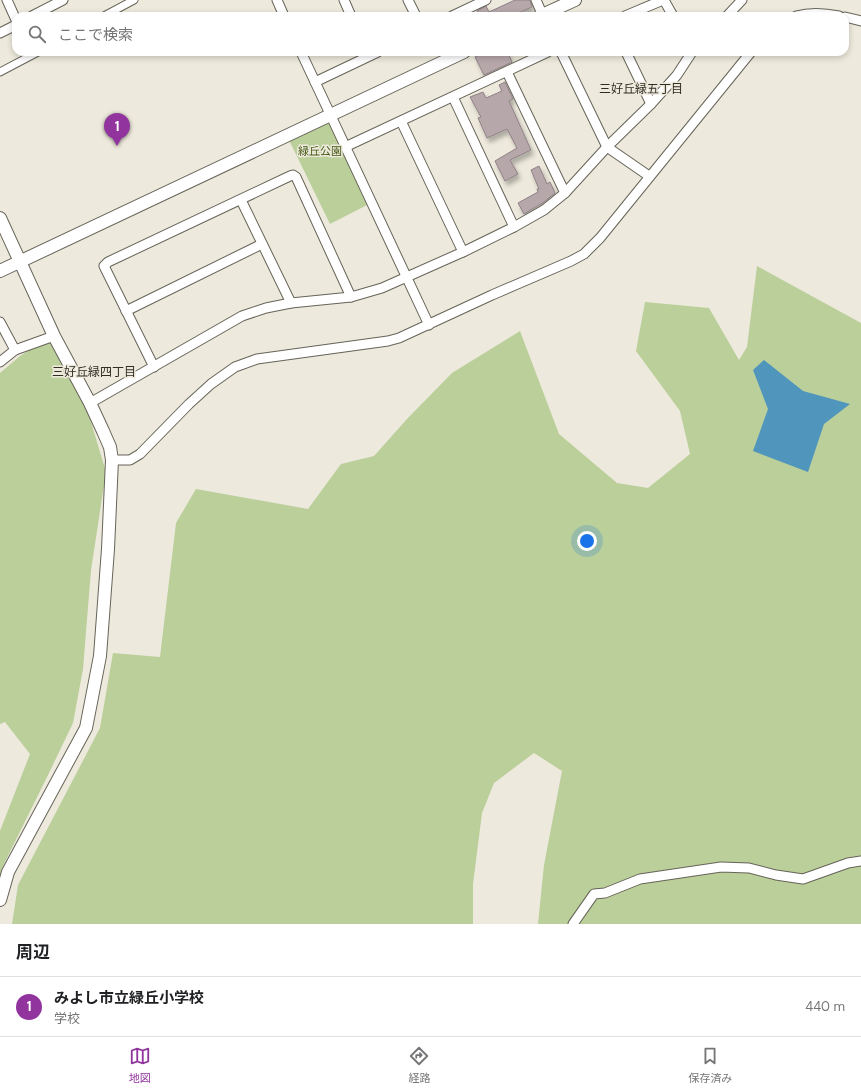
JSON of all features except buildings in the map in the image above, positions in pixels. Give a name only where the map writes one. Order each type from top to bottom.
[{"type":"street","points":[[7,0],[12,12]]},
{"type":"street","points":[[40,12],[63,0]]},
{"type":"street","points":[[112,12],[134,0]]},
{"type":"street","points":[[276,0],[282,12]]},
{"type":"street","points":[[344,0],[349,12]]},
{"type":"street","points":[[408,0],[414,12]]},
{"type":"street","points":[[458,12],[474,2],[486,0]]},
{"type":"street","points":[[536,0],[540,12]]},
{"type":"street","points":[[550,12],[575,0]]},
{"type":"street","points":[[635,12],[664,0],[671,12]]},
{"type":"street","points":[[731,12],[742,0]]},
{"type":"street","points":[[849,18],[861,21]]},
{"type":"street","points":[[0,33],[12,27]]},
{"type":"street","points":[[0,72],[30,56]]},
{"type":"street","points":[[303,56],[430,325]]},
{"type":"street","points":[[315,82],[366,56]]},
{"type":"street","points":[[0,271],[455,56]]},
{"type":"street","points":[[345,147],[540,56]]},
{"type":"street","points":[[563,56],[607,147],[649,176]]},
{"type":"street","points":[[628,56],[651,104]]},
{"type":"street","points":[[90,403],[242,316],[266,308],[291,303],[351,297],[382,288],[463,252],[514,227],[544,210],[565,193],[607,147],[651,104],[677,75],[689,56]]},
{"type":"street","points":[[112,460],[130,460],[140,454],[188,404],[210,384],[235,367],[257,359],[394,340],[584,254],[600,238],[748,56]]},
{"type":"street","points":[[507,72],[565,193]]},
{"type":"street","points":[[453,96],[514,227]]},
{"type":"street","points":[[401,121],[463,252]]},
{"type":"street","points":[[154,367],[104,266],[108,262],[290,176],[293,175],[296,177],[351,297]]},
{"type":"street","points":[[241,200],[291,303]]},
{"type":"street","points":[[0,218],[54,336],[90,403],[110,447],[112,460],[108,550],[100,656],[86,728],[8,872],[0,900]]},
{"type":"street","points":[[126,311],[262,244]]},
{"type":"street","points":[[0,322],[15,350]]},
{"type":"street","points":[[0,362],[15,350],[54,336]]},
{"type":"street","points":[[574,924],[594,894],[605,893],[640,879],[721,867],[749,868],[776,875],[803,879],[848,863],[861,861]]},
{"type":"green space","name":"緑丘公園","points":[[330,120],[369,204],[330,224],[289,140]]},
{"type":"green space","points":[[757,266],[861,323],[861,860],[804,876],[747,865],[617,885],[591,892],[579,908],[575,918],[570,924],[538,924],[544,865],[562,771],[534,753],[494,783],[482,813],[473,884],[473,924],[12,924],[18,885],[100,728],[113,653],[160,657],[176,523],[196,489],[308,509],[341,464],[374,456],[407,419],[452,373],[520,331],[559,434],[617,483],[648,488],[690,454],[680,411],[636,351],[645,302],[709,308],[739,360],[747,347]]},
{"type":"green space","points":[[47,339],[61,359],[88,412],[106,472],[91,570],[83,669],[73,723],[2,868],[0,877],[0,831],[30,754],[5,722],[0,724],[0,373],[20,356]]},
{"type":"green space","points":[[861,864],[861,924],[578,924],[594,900],[639,882],[723,869],[750,870],[804,881],[850,865]]},
{"type":"water","points":[[764,360],[803,391],[850,404],[824,424],[808,472],[753,451],[768,409],[753,370]]},
{"type":"place","name":"みよし市立緑丘小学校","points":[[117,146]]},
{"type":"district","name":"三好丘緑五丁目","points":[[641,89]]},
{"type":"district","name":"三好丘緑四丁目","points":[[94,372]]}]
